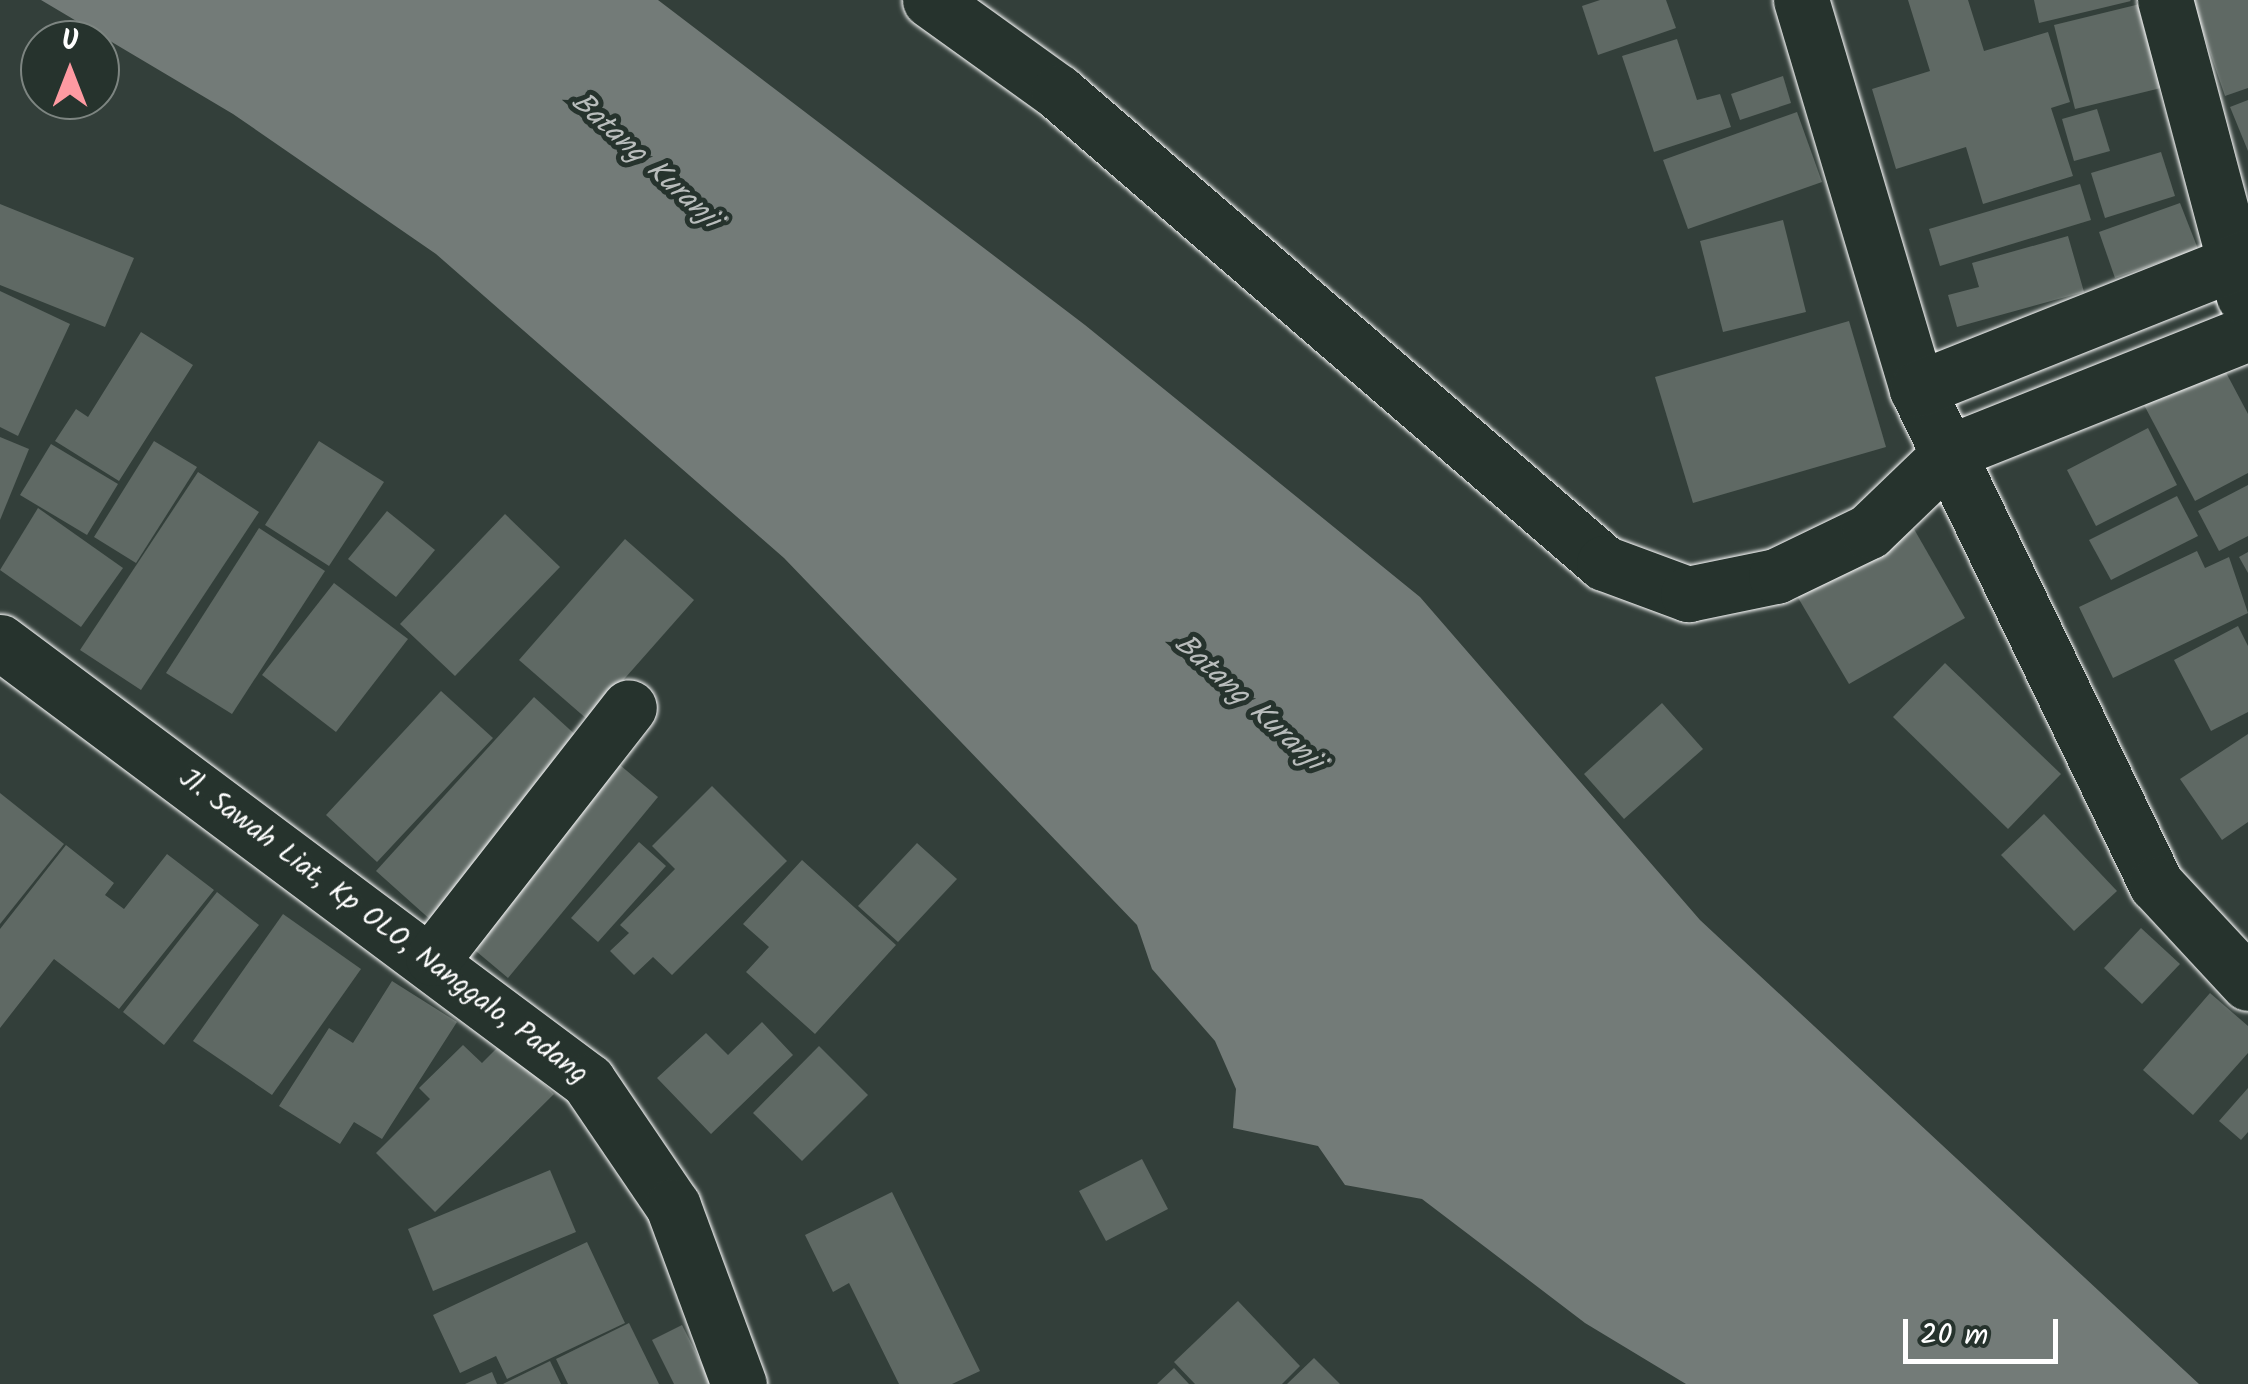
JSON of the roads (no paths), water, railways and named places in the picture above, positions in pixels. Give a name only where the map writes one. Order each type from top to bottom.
[{"type":"street","points":[[930,0],[1058,92],[1604,563],[1652,584],[1688,594],[1776,576],[1869,530],[1952,451],[2248,333]]},
{"type":"street","points":[[1801,0],[1917,390],[1952,451],[2156,884],[2248,983]]},
{"type":"street","points":[[1917,390],[2242,276],[2165,0]]},
{"type":"street","name":"Jl. Sawah Liat, Kp OLO, Nanggalo, Padang","points":[[0,642],[432,958],[588,1080],[621,1121],[673,1206],[739,1384]]},
{"type":"street","points":[[432,958],[629,707]]},
{"type":"water","name":"Batang Kuranji","points":[[41,0],[658,0],[1085,325],[1420,597],[1700,920],[2199,1384],[1686,1384],[1585,1323],[1422,1199],[1345,1185],[1318,1146],[1233,1128],[1236,1089],[1215,1041],[1152,969],[1137,925],[784,558],[436,254],[233,114],[120,47],[120,20],[75,20]]}]
